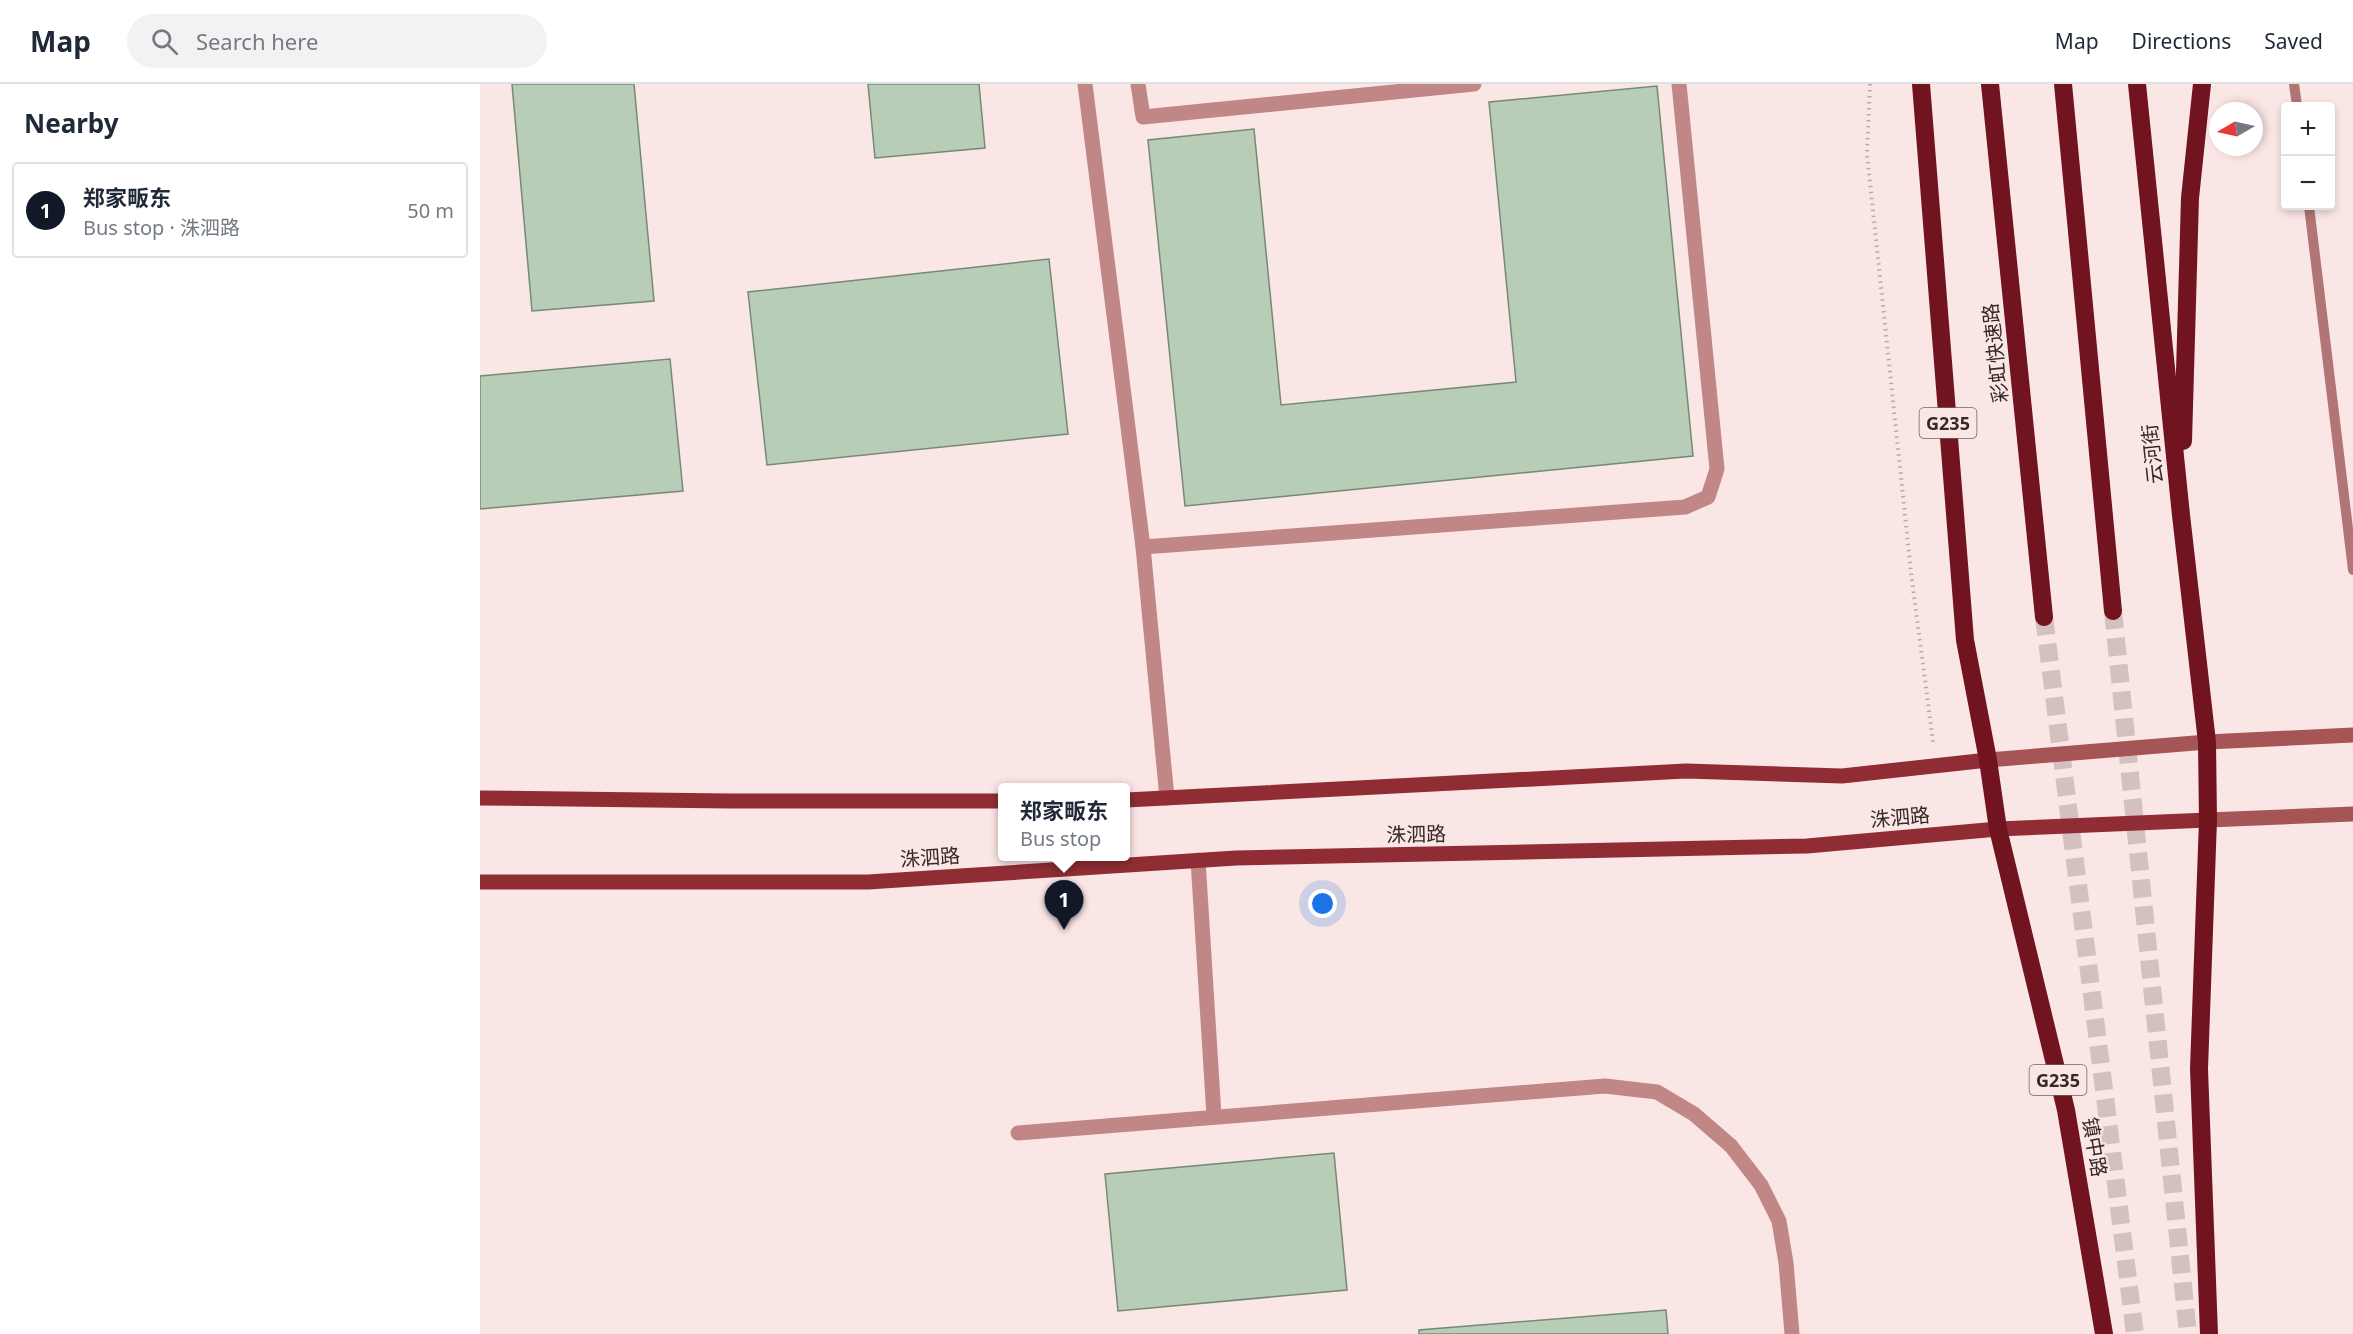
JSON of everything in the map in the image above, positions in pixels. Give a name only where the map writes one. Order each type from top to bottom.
[{"type":"highway","name":"G235","points":[[1921,84],[1965,640],[1988,760],[1998,829]]},
{"type":"highway","name":"彩虹快速路","points":[[1990,84],[2044,617]]},
{"type":"highway","points":[[2063,84],[2113,611]]},
{"type":"highway","name":"云河街","points":[[2137,84],[2181,515],[2207,742],[2208,820]]},
{"type":"highway","points":[[2181,515],[2190,198],[2202,84]]},
{"type":"highway","points":[[2208,820],[2199,1069],[2210,1334]]},
{"type":"highway","name":"镇中路","points":[[1998,829],[2066,1110],[2104,1334]]},
{"type":"main road","points":[[1130,800],[1686,771],[1842,776],[1988,760],[2207,742],[2353,735]]},
{"type":"main road","points":[[480,798],[998,801]]},
{"type":"main road","name":"洙泗路","points":[[480,882],[868,882],[1236,858],[1807,846],[1998,829],[2353,814]]},
{"type":"lane","points":[[1085,84],[1143,548],[1167,798]]},
{"type":"lane","points":[[1138,84],[1143,117],[1347,90],[1474,84]]},
{"type":"lane","points":[[1143,548],[1685,507],[1708,497],[1717,469],[1679,84]]},
{"type":"lane","points":[[1198,860],[1214,1116]]},
{"type":"lane","points":[[1018,1133],[1605,1086],[1657,1092],[1694,1114],[1731,1146],[1761,1185],[1779,1221],[1786,1263],[1792,1334]]},
{"type":"path","points":[[1870,84],[1866,154],[1909,560],[1936,766]]},
{"type":"building","points":[[512,84],[634,84],[654,301],[532,311]]},
{"type":"building","points":[[868,84],[979,84],[985,148],[875,158]]},
{"type":"building","points":[[1657,86],[1693,456],[1185,506],[1148,140],[1254,129],[1281,405],[1516,382],[1489,102]]},
{"type":"building","points":[[1049,259],[1068,434],[767,465],[748,292]]},
{"type":"building","points":[[670,359],[683,491],[480,509],[480,376]]},
{"type":"building","points":[[1334,1153],[1347,1290],[1118,1311],[1105,1174]]},
{"type":"building","points":[[1666,1310],[1668,1334],[1419,1334],[1419,1330]]},
{"type":"waterway","points":[[2294,84],[2296,102]]},
{"type":"waterway","points":[[2309,210],[2353,570]]},
{"type":"tunnel","points":[[2113,611],[2188,1334]]},
{"type":"tunnel","points":[[2044,617],[2135,1334]]},
{"type":"place","name":"郑家畈东","points":[[1064,930]]}]
